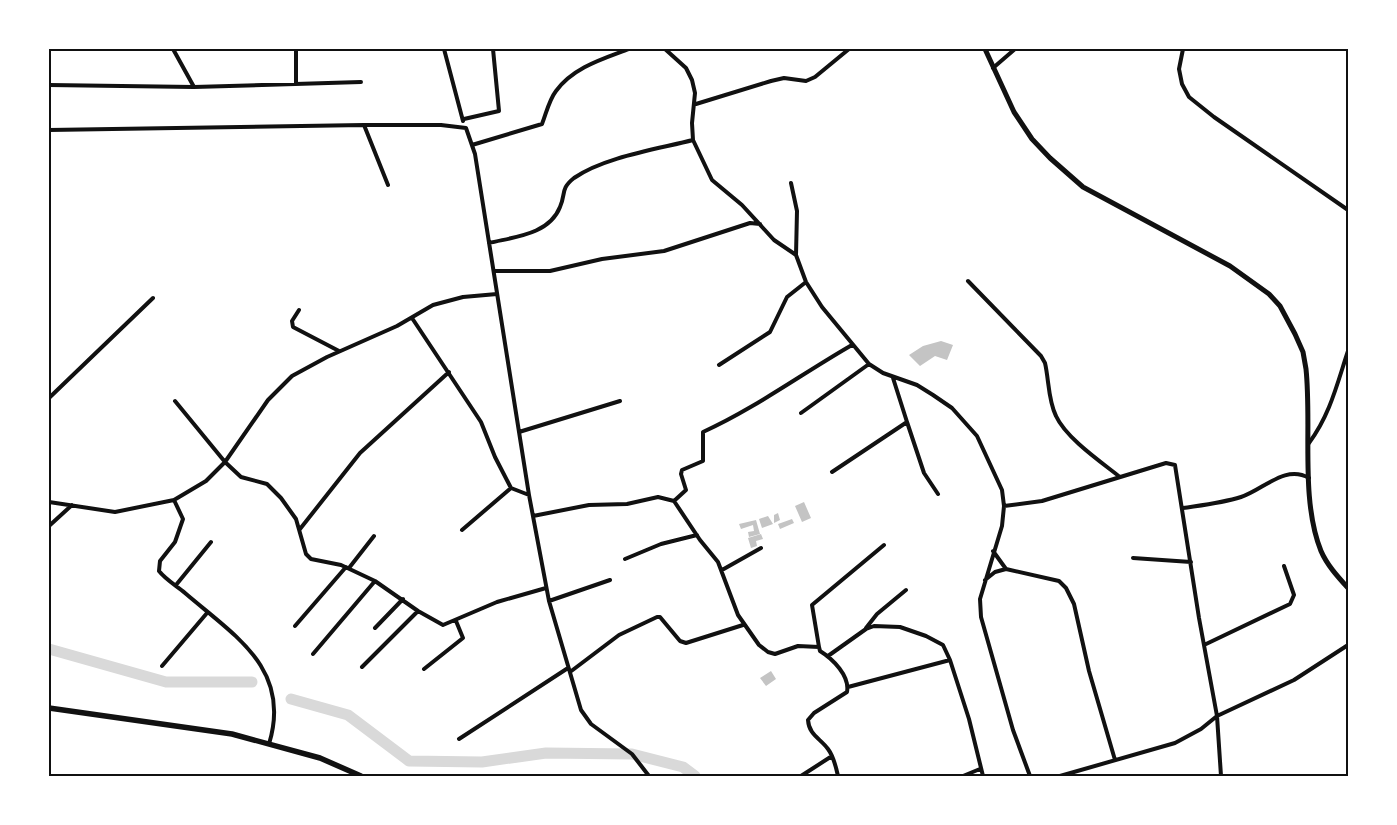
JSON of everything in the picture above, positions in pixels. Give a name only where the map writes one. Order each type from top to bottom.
[{"type":"main road","points":[[49,708],[203,728],[320,758],[360,776]]},
{"type":"street","points":[[173,49],[194,87]]},
{"type":"street","points":[[296,49],[296,83]]},
{"type":"street","points":[[444,49],[464,119],[462,126]]},
{"type":"street","points":[[464,119],[499,111],[493,49]]},
{"type":"street","points":[[472,145],[542,124],[555,92],[573,74],[594,62],[630,49]]},
{"type":"street","points":[[665,49],[686,68],[696,93],[696,104],[692,122],[693,140],[712,180],[728,191],[774,240],[796,255]]},
{"type":"street","points":[[696,104],[784,78],[806,81],[815,77],[849,49]]},
{"type":"street","points":[[985,49],[1014,112],[1032,139],[1083,187],[1230,266],[1269,294],[1280,306],[1302,352],[1308,394],[1309,478],[1312,521],[1322,552],[1333,571],[1348,588]]},
{"type":"street","points":[[993,68],[1015,49]]},
{"type":"street","points":[[1183,49],[1179,69],[1182,84],[1189,97],[1214,117],[1348,210]]},
{"type":"street","points":[[49,86],[194,87],[361,82]]},
{"type":"street","points":[[364,125],[388,185]]},
{"type":"street","points":[[49,130],[364,125],[462,126],[468,130],[494,271],[529,495],[549,601],[569,670],[586,718],[618,746],[632,754],[649,776]]},
{"type":"street","points":[[489,243],[539,230],[550,223],[560,207],[563,189],[574,178],[598,166],[693,140]]},
{"type":"street","points":[[791,183],[796,211],[796,255],[806,282],[822,307],[869,364],[893,378],[917,385],[952,408],[977,436],[1002,490],[1004,506],[1002,526],[980,599],[981,617],[1013,730],[1030,776],[1021,776]]},
{"type":"street","points":[[494,271],[550,271],[602,259],[664,251],[750,223],[760,224]]},
{"type":"street","points":[[968,281],[1041,356],[1046,370],[1053,408],[1062,424],[1097,460],[1120,477]]},
{"type":"street","points":[[719,365],[770,332],[787,297],[806,282]]},
{"type":"street","points":[[49,502],[115,512],[133,510],[174,500],[206,481],[225,462],[254,418],[277,390],[292,376],[340,351],[412,318],[425,309],[443,302],[497,294]]},
{"type":"street","points":[[49,398],[152,298]]},
{"type":"street","points":[[298,310],[292,321],[293,326],[340,351]]},
{"type":"street","points":[[412,318],[481,422],[495,457],[511,488],[529,495]]},
{"type":"street","points":[[674,501],[686,490],[680,474],[682,470],[703,461],[703,432],[732,420],[779,388],[852,345]]},
{"type":"street","points":[[1309,443],[1323,424],[1330,408],[1348,351]]},
{"type":"street","points":[[801,413],[869,364]]},
{"type":"street","points":[[300,529],[360,453],[449,372]]},
{"type":"street","points":[[893,378],[922,467],[938,494]]},
{"type":"street","points":[[175,401],[225,462],[243,479],[267,484],[273,489],[290,510],[300,529],[306,554],[310,559],[348,568],[375,581],[418,611],[443,625],[497,602],[546,588]]},
{"type":"street","points":[[519,432],[620,401]]},
{"type":"street","points":[[832,472],[906,422]]},
{"type":"street","points":[[1004,506],[1042,501],[1166,463],[1175,464],[1217,716],[1221,776]]},
{"type":"street","points":[[1183,508],[1244,496],[1289,474],[1300,474],[1309,478]]},
{"type":"street","points":[[462,530],[511,488]]},
{"type":"street","points":[[533,516],[589,506],[627,504],[658,497],[674,501],[697,535],[713,554],[722,570],[726,588],[743,625],[768,652],[775,654],[798,646],[820,647]]},
{"type":"street","points":[[174,500],[181,511],[182,524],[175,542],[158,567],[162,575],[245,645],[266,672],[272,686],[275,713],[269,744]]},
{"type":"street","points":[[49,526],[72,505]]},
{"type":"street","points":[[625,559],[661,544],[697,535]]},
{"type":"street","points":[[295,626],[348,568],[374,536]]},
{"type":"street","points":[[176,585],[211,542]]},
{"type":"street","points":[[838,776],[832,756],[810,732],[808,720],[814,713],[847,692],[848,687],[839,667],[820,651],[812,605],[884,545]]},
{"type":"street","points":[[722,570],[761,548]]},
{"type":"street","points":[[993,551],[1006,569]]},
{"type":"street","points":[[1133,558],[1191,562]]},
{"type":"street","points":[[1204,645],[1290,604],[1294,595],[1284,566]]},
{"type":"street","points":[[985,580],[996,572],[1006,569],[1059,582],[1066,588],[1074,604],[1089,671],[1115,760]]},
{"type":"street","points":[[549,601],[610,580]]},
{"type":"street","points":[[313,654],[375,581]]},
{"type":"street","points":[[866,629],[877,614],[906,590]]},
{"type":"street","points":[[375,628],[403,599]]},
{"type":"street","points":[[362,667],[418,611]]},
{"type":"street","points":[[162,666],[207,613]]},
{"type":"street","points":[[459,738],[569,670],[619,635],[657,617],[660,617],[680,640],[686,643],[743,625]]},
{"type":"street","points":[[424,669],[463,638],[456,621]]},
{"type":"street","points":[[828,656],[866,629],[874,626],[900,627],[926,636],[943,645],[950,660],[969,719],[983,776]]},
{"type":"street","points":[[1060,776],[1175,743],[1201,729],[1217,716],[1294,680],[1348,645]]},
{"type":"street","points":[[848,687],[950,660]]},
{"type":"street","points":[[801,776],[832,756]]},
{"type":"street","points":[[963,776],[980,769]]},
{"type":"building","points":[[941,341],[953,345],[947,360],[935,356],[920,366],[909,355],[923,346]]},
{"type":"building","points":[[804,502],[811,518],[802,522],[795,506]]},
{"type":"building","points":[[778,513],[780,520],[774,523],[774,515]]},
{"type":"building","points":[[768,516],[773,524],[762,528],[759,519]]},
{"type":"building","points":[[792,519],[794,523],[780,529],[778,524]]},
{"type":"building","points":[[756,520],[760,534],[749,537],[748,532],[754,531],[753,525],[741,529],[739,524]]},
{"type":"building","points":[[761,534],[763,539],[756,541],[757,546],[751,548],[748,538]]},
{"type":"building","points":[[771,671],[776,679],[766,686],[760,678]]},
{"type":"waterway","points":[[49,649],[166,682],[252,682]]},
{"type":"waterway","points":[[291,699],[348,715],[409,761],[482,762],[546,753],[632,754],[683,767],[695,776]]}]
